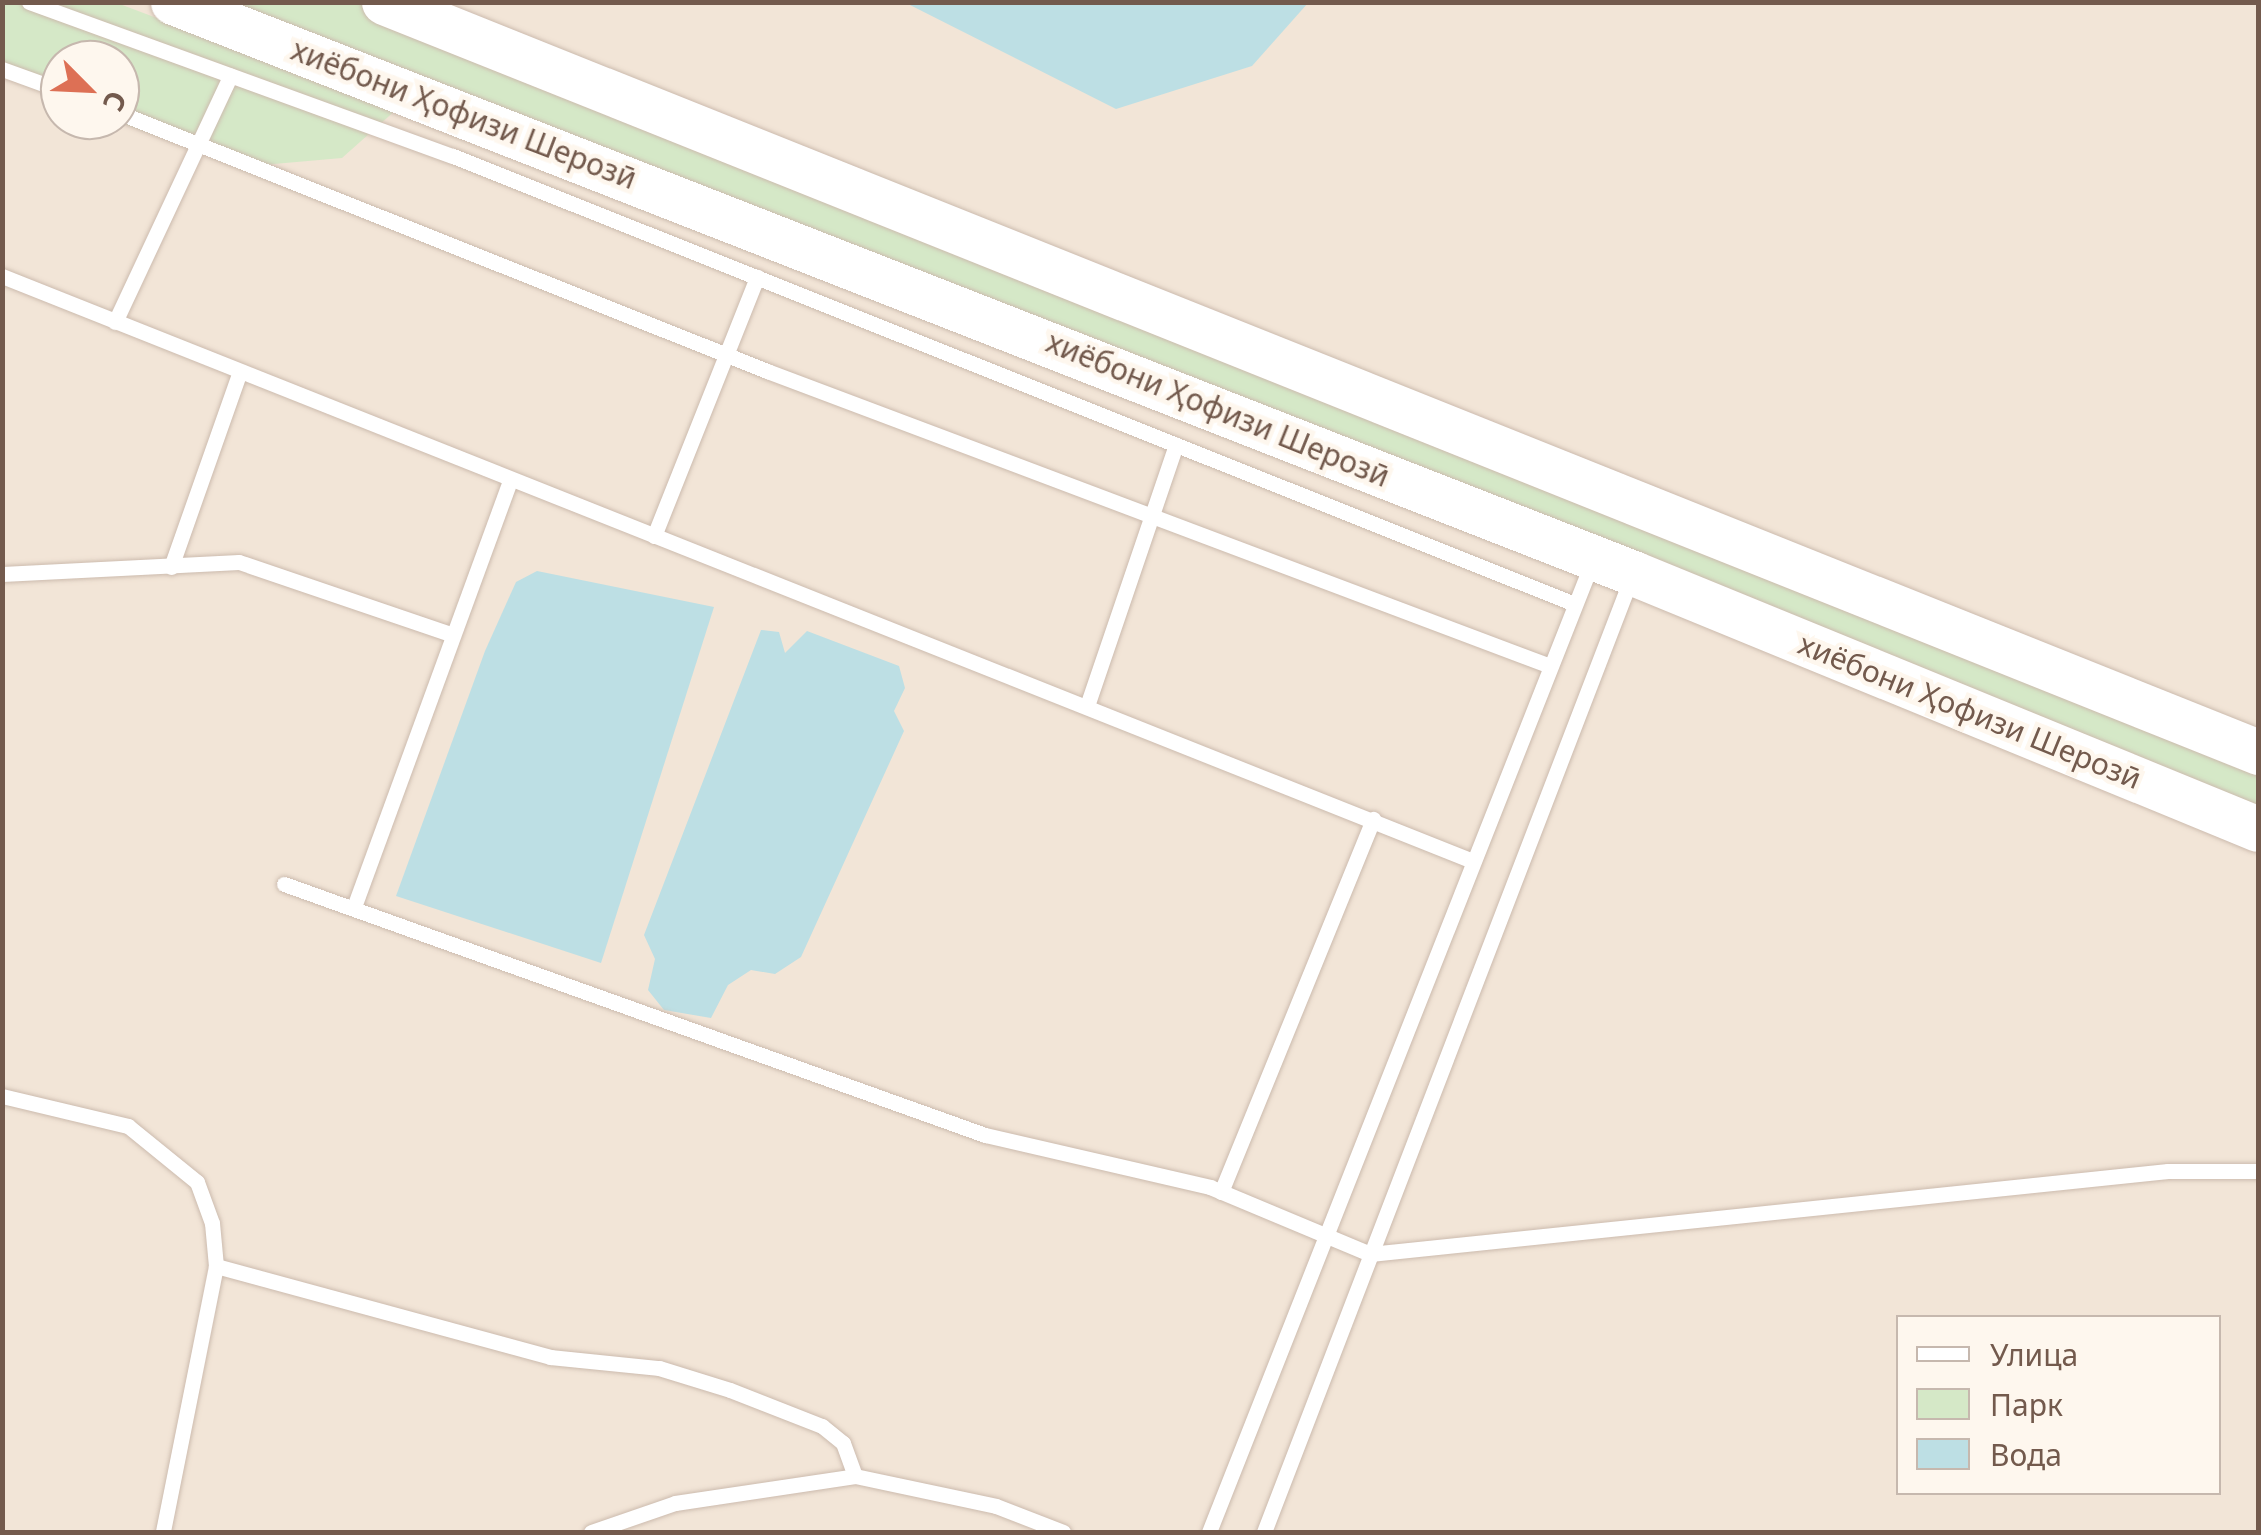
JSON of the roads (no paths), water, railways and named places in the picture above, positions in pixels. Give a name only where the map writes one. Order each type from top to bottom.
[{"type":"main road","name":"хиёбони Ҳофизи Шерозӣ","points":[[173,2],[1613,565],[2258,829]]},
{"type":"main road","points":[[384,2],[2258,752]]},
{"type":"lane","points":[[28,2],[757,277],[1575,604]]},
{"type":"lane","points":[[2,69],[40,83]]},
{"type":"lane","points":[[115,322],[202,144],[230,76]]},
{"type":"lane","points":[[140,121],[725,354],[1550,666]]},
{"type":"lane","points":[[2,276],[510,481],[1088,703],[1470,860]]},
{"type":"lane","points":[[654,536],[757,277]]},
{"type":"lane","points":[[171,567],[239,374]]},
{"type":"lane","points":[[1088,703],[1156,518],[1176,444]]},
{"type":"lane","points":[[354,907],[510,481]]},
{"type":"lane","points":[[2,574],[238,562],[290,573],[453,635]]},
{"type":"lane","points":[[1209,1532],[1470,860],[1575,604],[1613,565]]},
{"type":"lane","points":[[1264,1532],[1370,1254],[1613,565]]},
{"type":"lane","points":[[1220,1192],[1373,820]]},
{"type":"lane","points":[[284,884],[986,1136],[1220,1192],[1321,1241],[1370,1254],[2168,1172],[2258,1171]]},
{"type":"lane","points":[[2,1096],[128,1126],[169,1152],[198,1182],[216,1266],[163,1532]]},
{"type":"lane","points":[[216,1266],[550,1358],[659,1368],[730,1390],[822,1426],[843,1443],[855,1476]]},
{"type":"lane","points":[[592,1532],[675,1502],[855,1476],[996,1506],[1064,1532]]},
{"type":"water","points":[[906,3],[1308,3],[1252,66],[1116,109]]},
{"type":"water","points":[[537,571],[714,607],[601,963],[396,896],[485,651],[516,582]]},
{"type":"water","points":[[761,630],[779,632],[785,653],[807,631],[899,666],[905,688],[894,711],[904,731],[801,957],[775,974],[751,970],[728,985],[711,1018],[664,1010],[648,990],[655,959],[644,935]]}]
